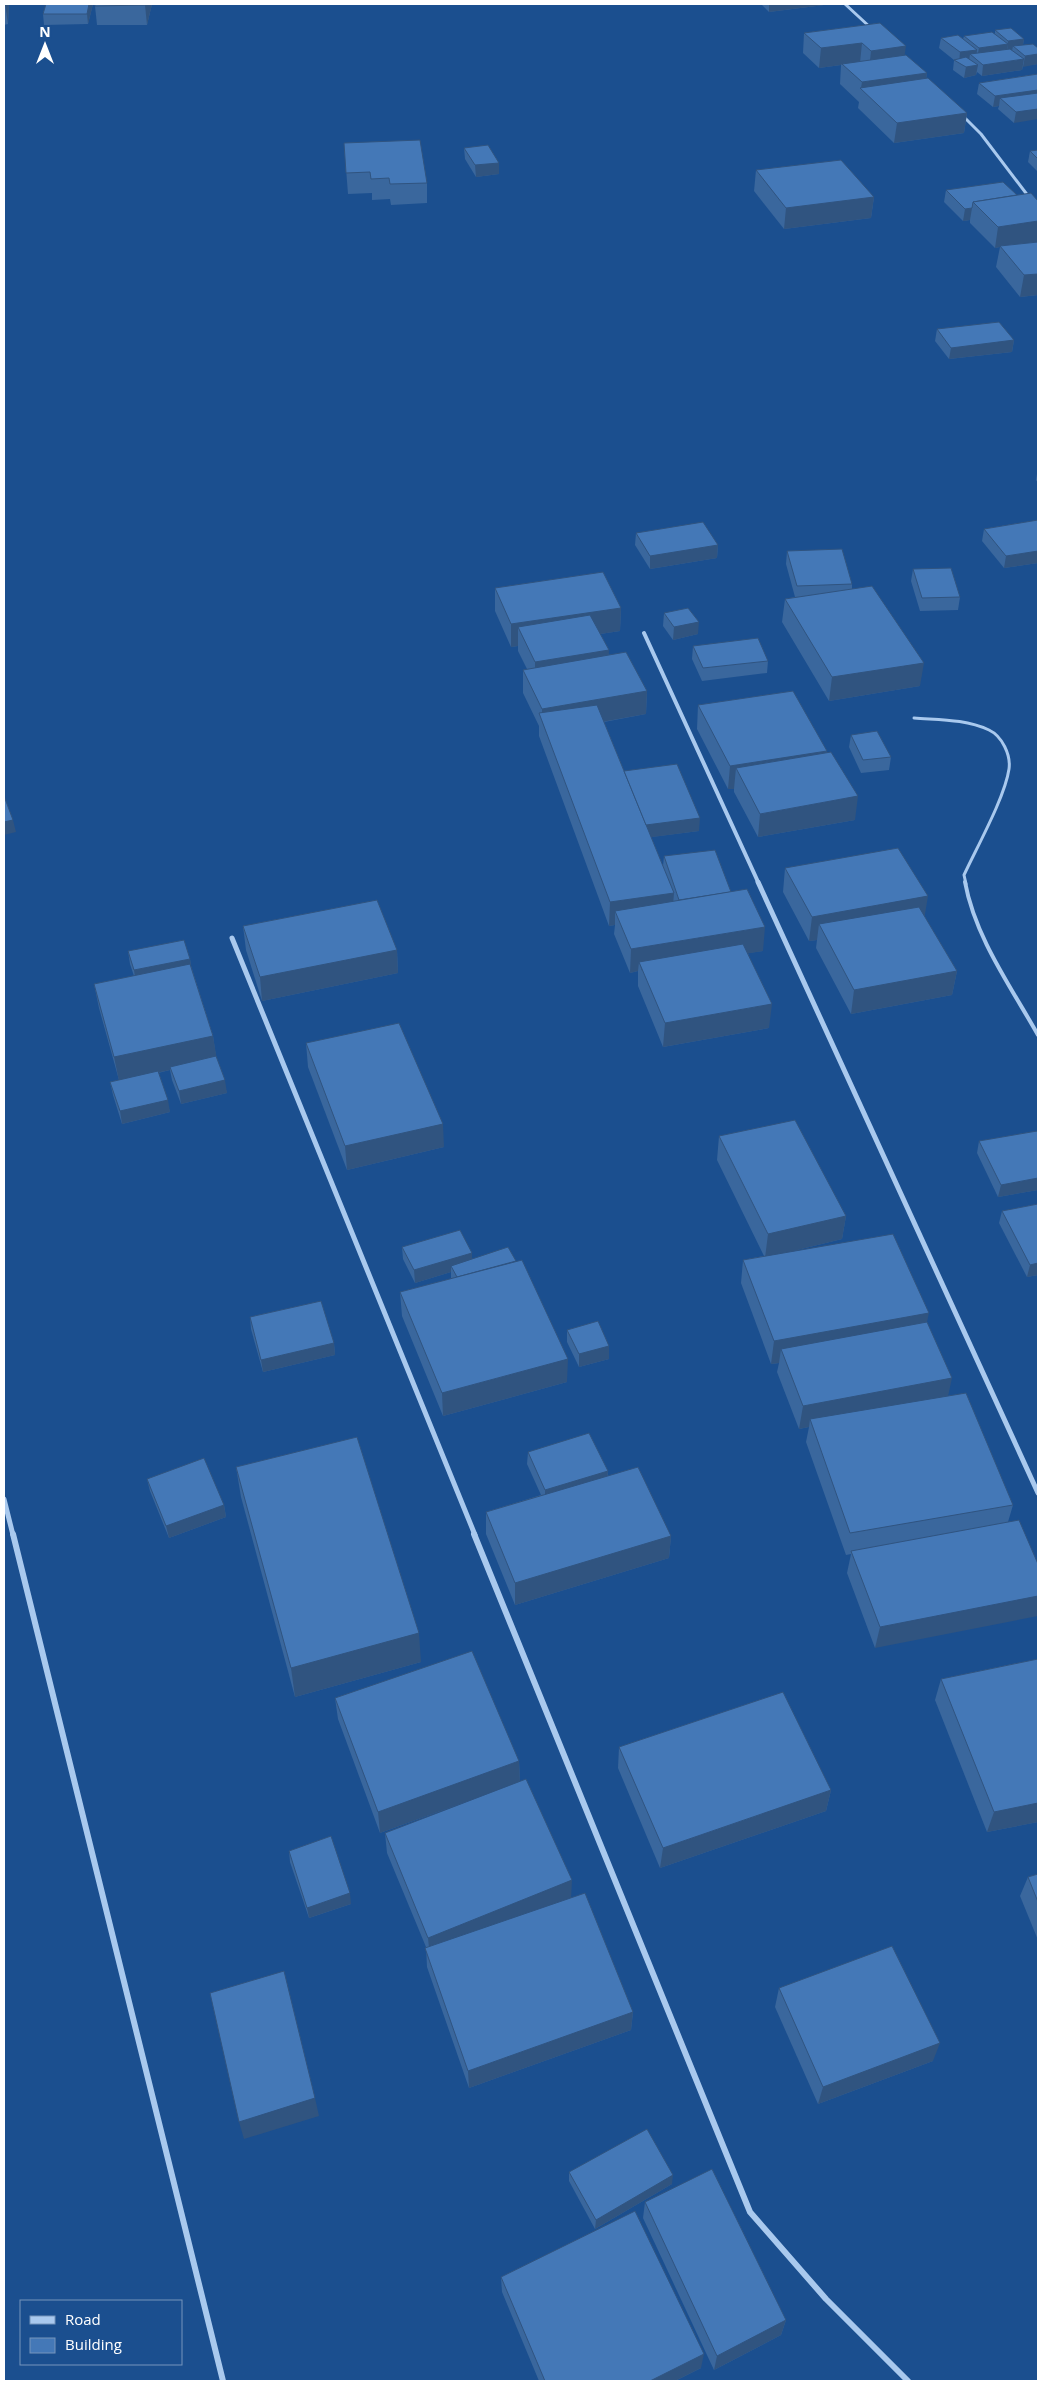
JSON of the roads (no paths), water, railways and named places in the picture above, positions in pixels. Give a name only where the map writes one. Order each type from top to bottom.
[{"type":"street","points":[[845,4],[872,30]]},
{"type":"street","points":[[956,108],[980,134],[1038,208]]},
{"type":"street","points":[[644,633],[1038,1493]]},
{"type":"street","points":[[232,938],[750,2212],[797,2270],[848,2325],[908,2381]]},
{"type":"street","points":[[4,1499],[222,2381]]},
{"type":"lane","points":[[914,718],[962,721],[991,732],[1005,746],[1008,768],[1001,794],[964,875],[969,904],[982,934],[1038,1035]]}]
